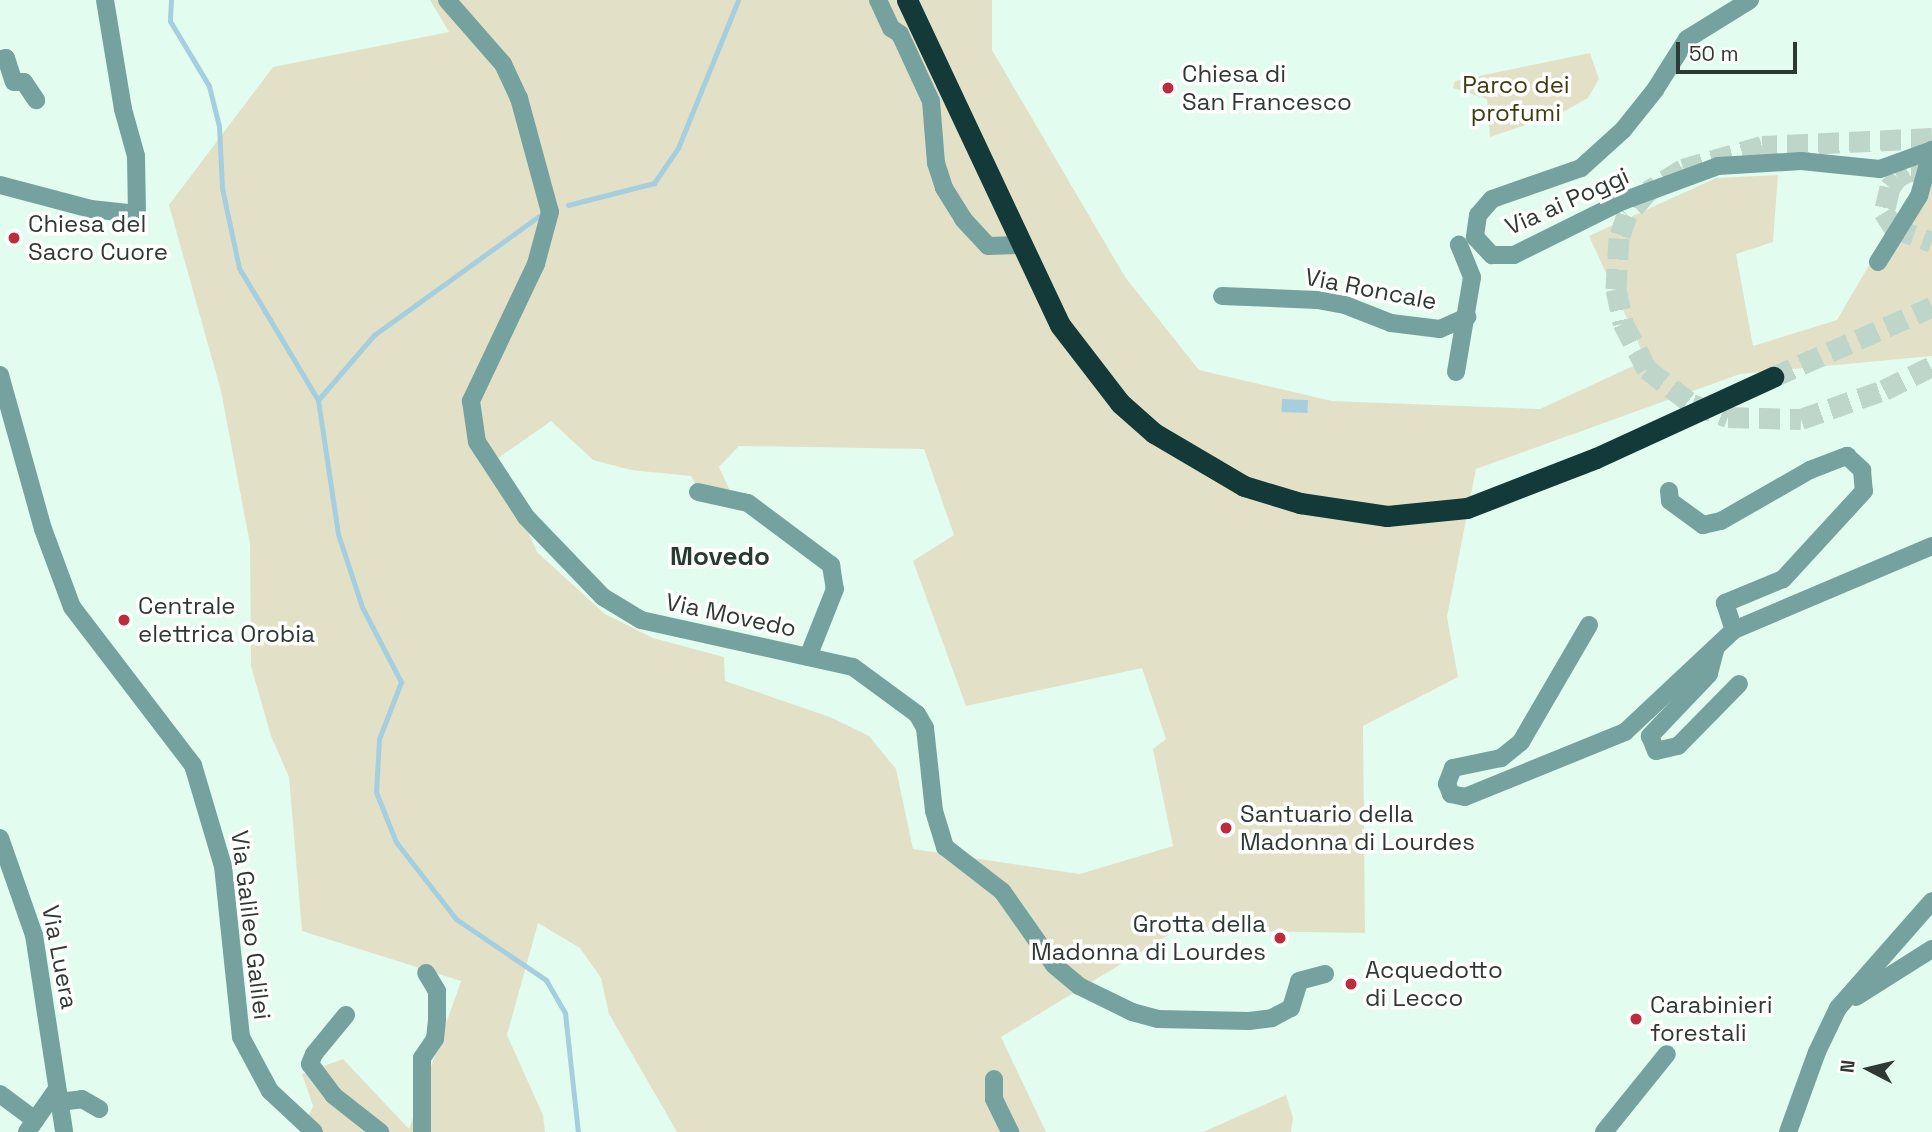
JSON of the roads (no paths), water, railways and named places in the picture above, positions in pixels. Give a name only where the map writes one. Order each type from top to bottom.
[{"type":"highway","points":[[907,0],[1060,325],[1121,403],[1154,433],[1194,459],[1270,497],[1387,516],[1467,508],[1596,458],[1773,377]]},
{"type":"street","points":[[0,185],[91,209],[137,214],[136,156],[123,109],[105,0]]},
{"type":"street","name":"Via Movedo","points":[[447,0],[503,64],[519,97],[550,212],[536,264],[471,401],[477,442],[526,517],[603,597],[659,626],[853,667],[917,714],[925,728],[934,811],[945,848],[1002,891],[1054,965],[1079,986],[1132,1012],[1158,1019],[1249,1021],[1272,1018],[1292,1008],[1299,981],[1325,974]]},
{"type":"street","points":[[878,0],[891,27],[900,34],[930,101],[936,163],[944,188],[963,219],[988,246],[1023,245]]},
{"type":"street","name":"Via ai Poggi","points":[[1750,0],[1687,39],[1656,90],[1623,130],[1581,168],[1492,199],[1478,215],[1475,237],[1482,245],[1492,255],[1514,255],[1623,201],[1718,166],[1801,161],[1880,169],[1932,150]]},
{"type":"street","points":[[0,59],[6,58],[14,82],[24,82],[36,100]]},
{"type":"street","points":[[1878,262],[1919,196],[1932,150]]},
{"type":"street","points":[[1455,372],[1467,317],[1472,277],[1463,250],[1482,245]]},
{"type":"street","name":"Via Roncale","points":[[1222,296],[1317,300],[1391,323],[1440,329],[1467,317]]},
{"type":"street","name":"Via Galileo Galilei","points":[[0,375],[43,529],[72,607],[193,765],[223,866],[241,1037],[270,1091],[314,1132]]},
{"type":"street","points":[[1669,491],[1670,501],[1703,525],[1721,521],[1800,475],[1847,456],[1862,470],[1864,491],[1783,579],[1725,603],[1734,630]]},
{"type":"street","points":[[698,492],[748,503],[831,565],[835,589],[808,657]]},
{"type":"street","points":[[1589,625],[1521,742],[1501,758],[1453,768],[1447,784],[1451,794],[1465,797],[1625,732],[1734,630],[1932,546]]},
{"type":"street","points":[[1716,647],[1709,674],[1650,736],[1656,751],[1678,746],[1739,684]]},
{"type":"street","name":"Via Luera","points":[[0,838],[34,935],[64,1132]]},
{"type":"street","points":[[1788,1132],[1817,1052],[1839,1008],[1932,901]]},
{"type":"street","points":[[1839,1008],[1932,949]]},
{"type":"street","points":[[422,1132],[422,1058],[435,1039],[437,1019],[437,991],[426,973]]},
{"type":"street","points":[[346,1015],[314,1054],[310,1064],[333,1095],[380,1132]]},
{"type":"street","points":[[1604,1132],[1667,1054]]},
{"type":"street","points":[[994,1079],[994,1099],[1010,1132]]},
{"type":"street","points":[[0,1094],[31,1126],[58,1096],[82,1099],[99,1108]]},
{"type":"water","points":[[1282,399],[1308,400],[1308,413],[1282,412]]},
{"type":"waterway","points":[[171,0],[170,21],[209,86],[219,126],[222,188],[239,268],[318,400],[338,534],[362,607],[401,682],[379,739],[376,792],[396,842],[456,919],[546,980],[565,1013],[578,1132]]},
{"type":"waterway","points":[[568,205],[654,183],[678,148],[738,0]]},
{"type":"waterway","points":[[318,400],[374,335],[539,216]]},
{"type":"tunnel","points":[[1932,138],[1762,146],[1683,169],[1648,191],[1627,215],[1619,238],[1616,289],[1623,323],[1647,369],[1692,404],[1728,417],[1801,419],[1884,390],[1932,366]]},
{"type":"tunnel","points":[[1932,171],[1908,171],[1898,177],[1890,187],[1884,212],[1894,228],[1932,242]]},
{"type":"tunnel","points":[[1773,377],[1932,307]]},
{"type":"place","name":"Chiesa di San Francesco","points":[[1168,88]]},
{"type":"place","name":"Chiesa del Sacro Cuore","points":[[14,238]]},
{"type":"place","name":"Centrale elettrica Orobia","points":[[124,620]]},
{"type":"place","name":"Santuario della Madonna di Lourdes","points":[[1226,828]]},
{"type":"place","name":"Grotta della Madonna di Lourdes","points":[[1280,938]]},
{"type":"place","name":"Acquedotto di Lecco","points":[[1351,984]]},
{"type":"place","name":"Carabinieri forestali","points":[[1636,1019]]},
{"type":"district","name":"Movedo","points":[[720,557]]},
{"type":"park label","name":"Parco dei profumi","points":[[1516,99]]}]
